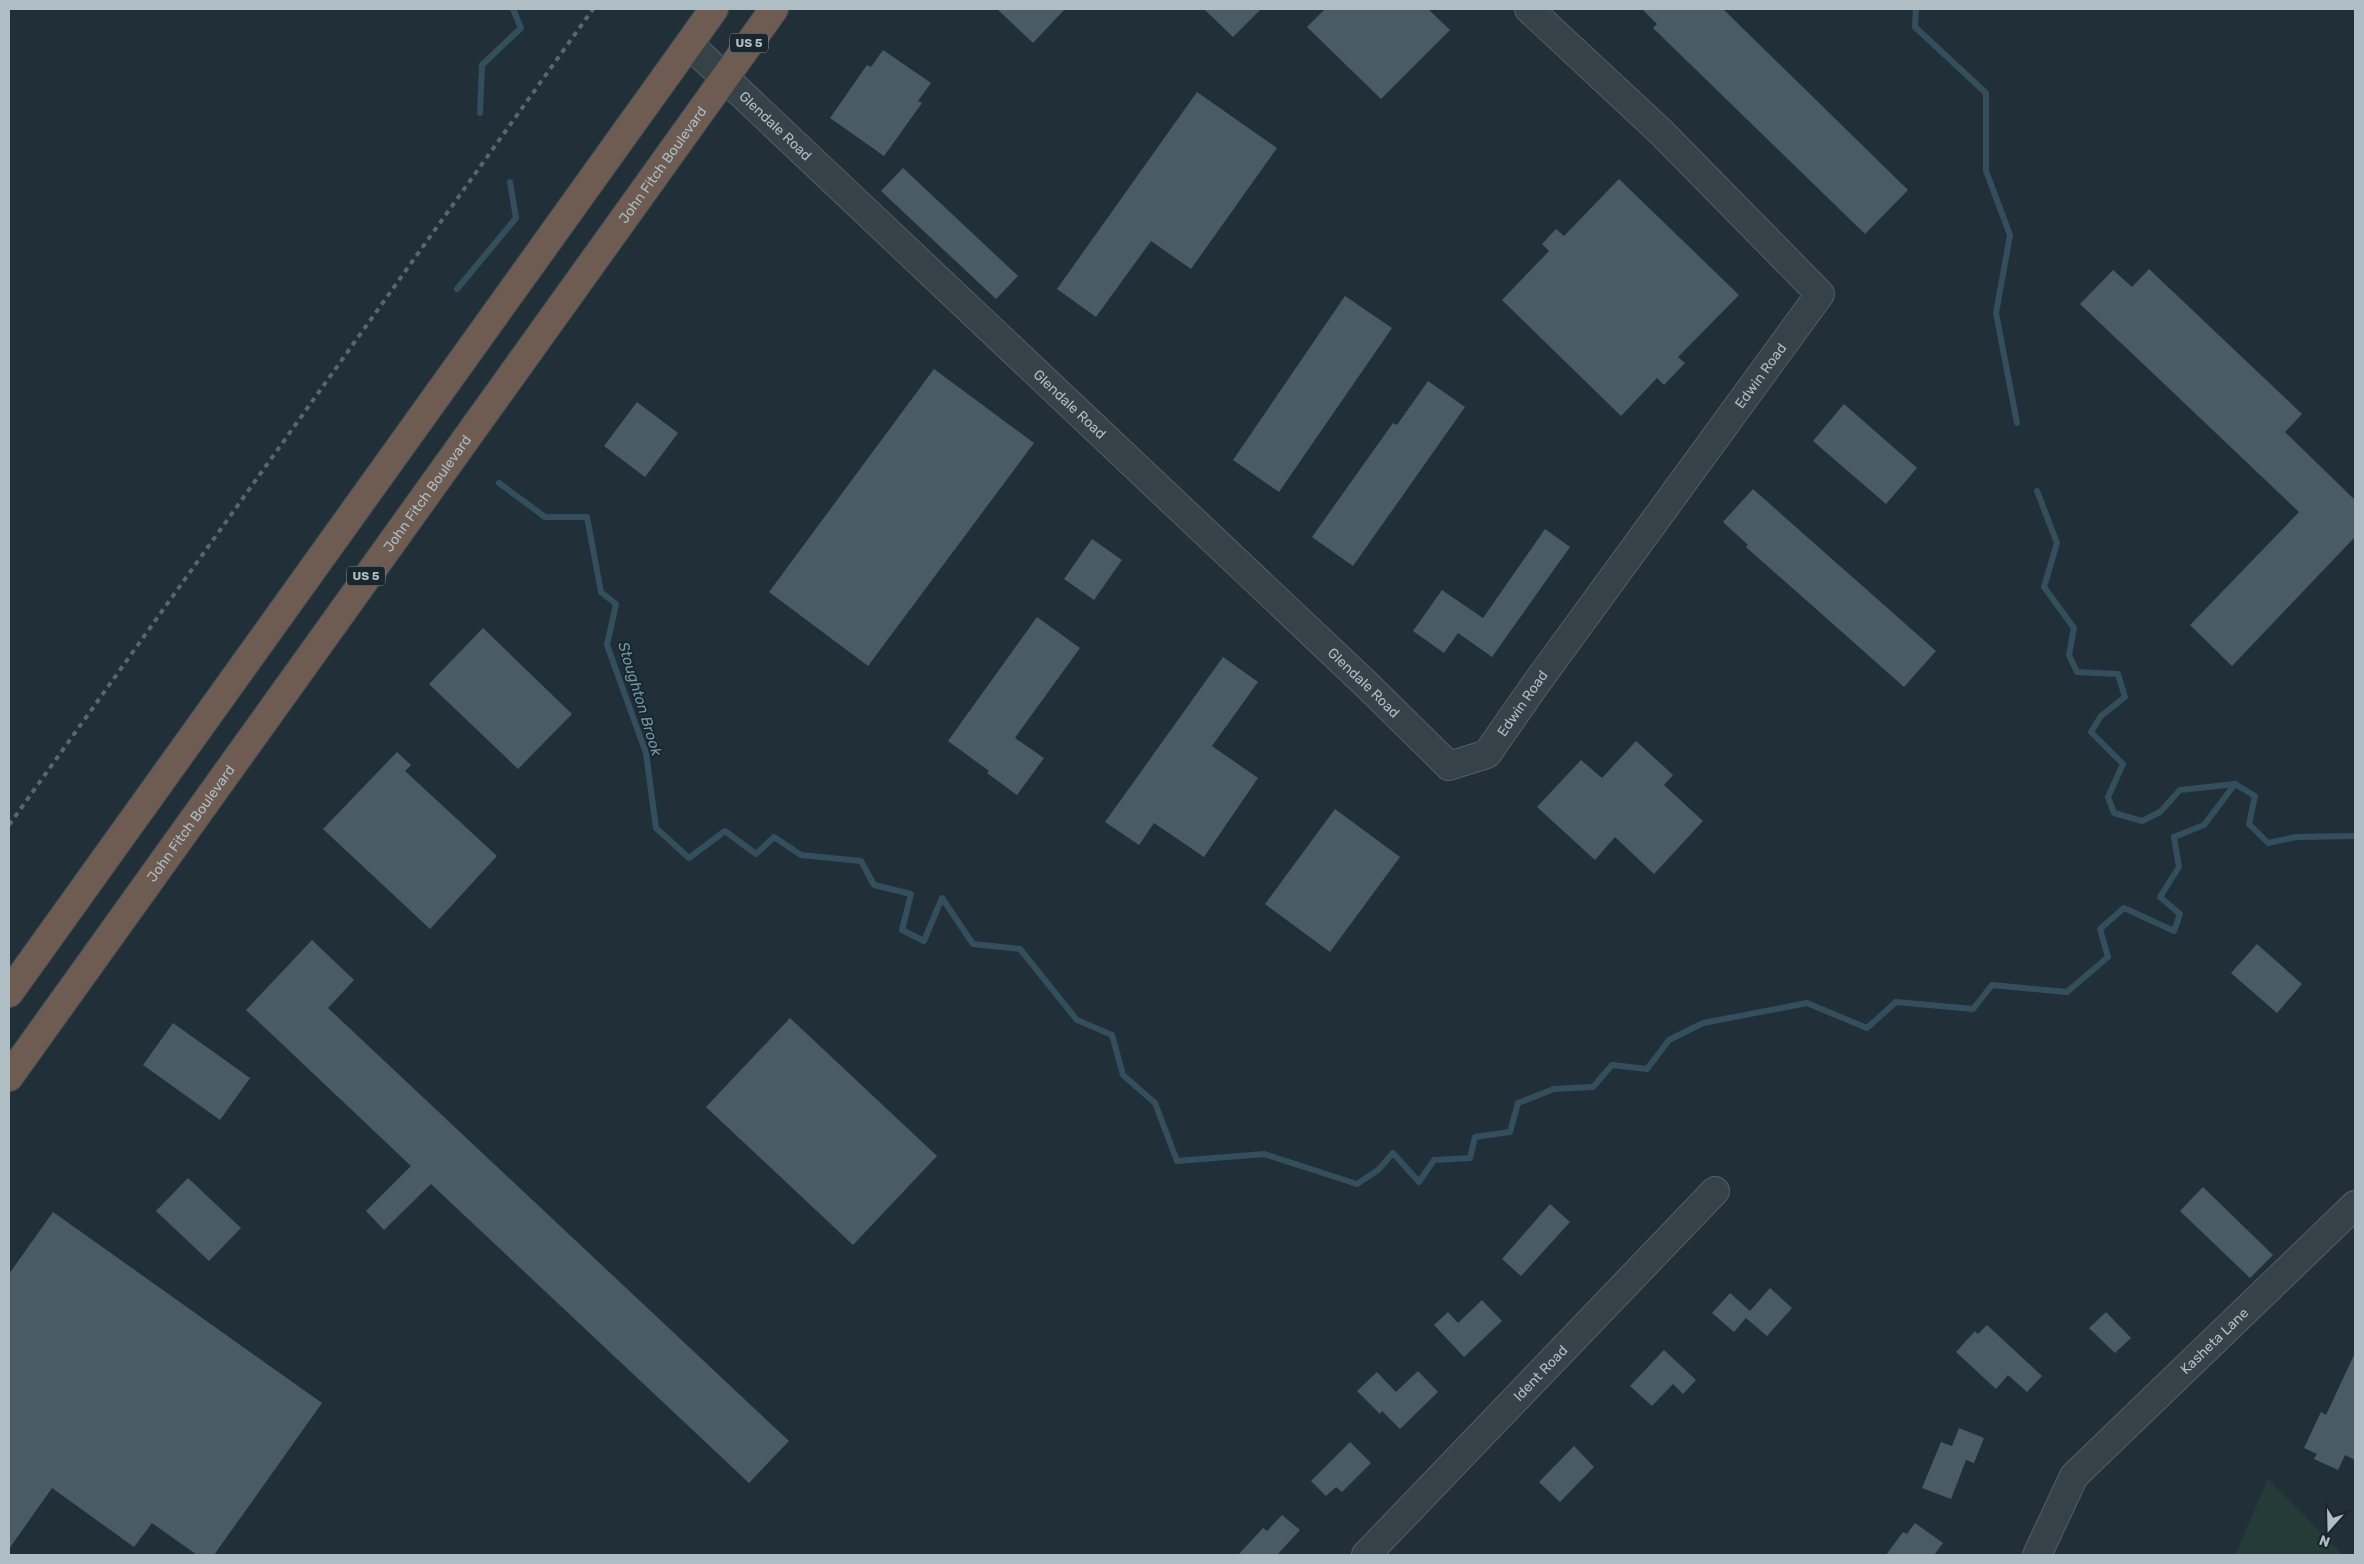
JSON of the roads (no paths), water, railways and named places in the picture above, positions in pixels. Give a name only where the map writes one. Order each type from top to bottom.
[{"type":"highway","points":[[9,992],[714,9]]},
{"type":"highway","name":"John Fitch Boulevard","points":[[9,1076],[774,9]]},
{"type":"street","name":"Edwin Road","points":[[1449,766],[1487,754],[1820,294],[1661,132],[1529,9]]},
{"type":"street","name":"Glendale Road","points":[[689,44],[1355,674],[1449,766]]},
{"type":"street","name":"Ident Road","points":[[1366,1555],[1715,1191]]},
{"type":"street","name":"Kasheta Lane","points":[[2037,1555],[2074,1476],[2355,1205]]},
{"type":"waterway","name":"Stoughton Brook","points":[[480,113],[482,65],[521,28],[513,9]]},
{"type":"waterway","points":[[1916,9],[1915,27],[1986,93],[1986,171],[2010,235],[1996,313],[2017,423]]},
{"type":"waterway","name":"Stoughton Brook","points":[[457,289],[516,218],[510,182]]},
{"type":"waterway","name":"Stoughton Brook","points":[[499,483],[545,517],[587,517],[601,592],[616,604],[607,645],[646,753],[656,828],[689,858],[725,831],[756,854],[774,837],[801,855],[861,861],[874,885],[911,894],[902,930],[924,941],[942,898],[973,944],[1020,949],[1077,1020],[1112,1035],[1123,1075],[1155,1103],[1177,1161],[1264,1154],[1357,1184],[1378,1170],[1393,1153],[1419,1182],[1434,1160],[1470,1158],[1475,1137],[1510,1132],[1518,1103],[1554,1089],[1593,1087],[1612,1065],[1647,1069],[1669,1040],[1703,1023],[1807,1003],[1867,1028],[1896,1002],[1973,1009],[1992,985],[2067,992],[2108,957],[2100,929],[2124,908],[2174,931],[2180,914],[2160,897],[2179,867],[2174,837],[2204,825],[2235,784]]},
{"type":"waterway","points":[[2037,491],[2057,543],[2044,587],[2074,628],[2069,655],[2077,672],[2118,674],[2125,697],[2101,716],[2091,732],[2123,764],[2108,797],[2114,813],[2142,821],[2160,812],[2180,790],[2235,784]]},
{"type":"waterway","name":"Stoughton Brook","points":[[2235,784],[2255,796],[2249,824],[2268,843],[2296,837],[2355,836]]},
{"type":"railway","points":[[9,825],[593,9]]}]
